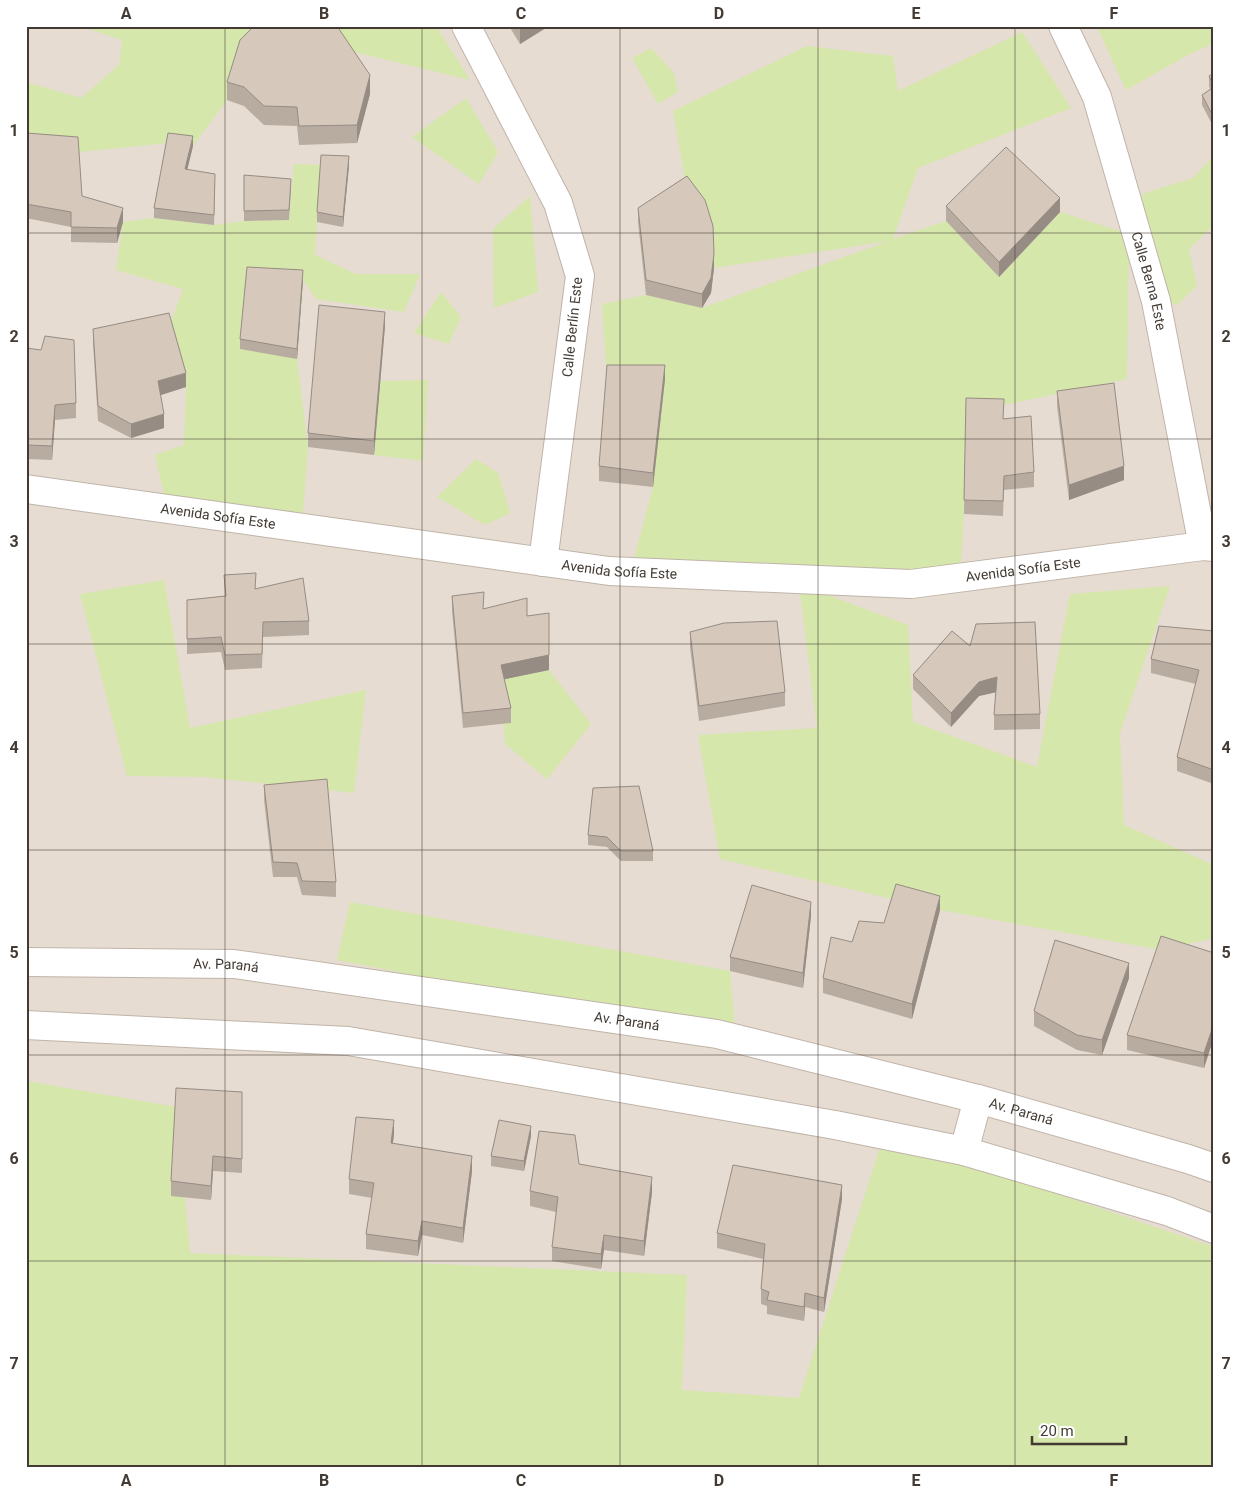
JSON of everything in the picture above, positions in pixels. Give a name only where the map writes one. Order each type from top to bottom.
[{"type":"street","name":"Calle Berlín Este","points":[[466,26],[558,203],[580,276],[543,562]]},
{"type":"street","name":"Calle Berna Este","points":[[1063,26],[1097,97],[1156,301],[1209,546]]},
{"type":"street","name":"Avenida Sofía Este","points":[[26,489],[609,571],[911,584],[1209,546]]},
{"type":"street","name":"Av. Paraná","points":[[26,962],[234,964],[718,1034],[978,1099],[1214,1168]]},
{"type":"street","points":[[26,1025],[348,1041],[835,1125],[964,1151],[1167,1211],[1214,1229]]},
{"type":"street","points":[[964,1151],[978,1099]]},
{"type":"shaded area","points":[[26,26],[1214,26],[1214,1468],[26,1468]]},
{"type":"green space","points":[[80,26],[254,26],[260,39],[227,100],[193,146],[168,143],[78,152],[26,148],[26,82],[81,98],[119,65],[122,40]]},
{"type":"green space","points":[[324,26],[436,26],[470,80],[338,48]]},
{"type":"green space","points":[[1098,26],[1214,26],[1214,43],[1186,56],[1126,90]]},
{"type":"green space","points":[[1022,32],[1071,108],[918,168],[893,239],[946,221],[999,277],[1060,212],[1129,234],[1127,379],[966,413],[964,514],[960,578],[631,570],[653,487],[607,380],[602,304],[646,295],[702,308],[889,241],[714,268],[687,191],[673,111],[807,46],[893,56],[898,91]]},
{"type":"green space","points":[[651,48],[674,73],[678,92],[658,104],[632,58]]},
{"type":"green space","points":[[466,98],[498,152],[479,184],[412,137]]},
{"type":"green space","points":[[1214,155],[1214,225],[1189,249],[1197,286],[1177,305],[1159,300],[1150,254],[1142,194],[1193,178]]},
{"type":"green space","points":[[294,164],[321,165],[315,255],[356,274],[420,274],[404,312],[316,299],[303,280],[297,359],[308,447],[302,526],[167,508],[155,455],[184,445],[186,387],[169,327],[183,289],[116,270],[123,222],[154,218],[214,225],[244,221],[289,220]]},
{"type":"green space","points":[[530,196],[538,292],[494,308],[493,229]]},
{"type":"green space","points":[[441,292],[461,317],[449,344],[414,333]]},
{"type":"green space","points":[[428,380],[423,461],[374,455],[380,381]]},
{"type":"green space","points":[[476,459],[498,473],[510,513],[485,525],[437,497]]},
{"type":"green space","points":[[164,580],[190,728],[366,690],[354,793],[205,777],[127,776],[80,594]]},
{"type":"green space","points":[[799,584],[908,625],[913,722],[1037,767],[1070,594],[1170,586],[1120,733],[1124,825],[1214,865],[1214,938],[1161,950],[940,910],[720,859],[698,735],[817,728]]},
{"type":"green space","points":[[549,670],[591,724],[547,779],[505,744],[501,680]]},
{"type":"green space","points":[[350,902],[730,971],[736,1038],[337,960]]},
{"type":"green space","points":[[26,1081],[177,1107],[190,1253],[687,1275],[682,1390],[799,1398],[884,1135],[1214,1247],[1214,1468],[26,1468]]},
{"type":"building","points":[[254,26],[337,26],[370,75],[357,125],[299,126],[297,107],[264,106],[244,87],[227,82],[240,40]]},
{"type":"building","points":[[1214,73],[1214,86],[1209,76]]},
{"type":"building","points":[[1214,87],[1214,118],[1202,95]]},
{"type":"building","points":[[26,133],[78,137],[82,196],[123,208],[117,228],[71,227],[71,212],[26,204]]},
{"type":"building","points":[[168,133],[193,136],[185,169],[215,174],[214,215],[154,208]]},
{"type":"building","points":[[1006,147],[1060,198],[999,262],[946,206]]},
{"type":"building","points":[[321,155],[349,156],[343,217],[317,212]]},
{"type":"building","points":[[244,175],[291,179],[289,210],[244,211]]},
{"type":"building","points":[[687,176],[705,200],[713,226],[714,254],[711,278],[702,294],[646,280],[638,208]]},
{"type":"building","points":[[247,267],[303,270],[297,349],[240,339]]},
{"type":"building","points":[[319,305],[385,312],[374,441],[308,433]]},
{"type":"building","points":[[169,313],[186,373],[158,381],[164,414],[131,424],[98,406],[93,329]]},
{"type":"building","points":[[45,336],[74,340],[76,403],[55,405],[52,446],[27,445],[26,348],[41,350]]},
{"type":"building","points":[[607,365],[665,365],[653,473],[599,466]]},
{"type":"building","points":[[1114,383],[1124,466],[1069,485],[1057,391]]},
{"type":"building","points":[[966,398],[1004,399],[1003,419],[1031,416],[1034,472],[1004,476],[1003,501],[964,500]]},
{"type":"building","points":[[256,573],[255,589],[303,578],[309,621],[263,622],[262,654],[225,655],[221,637],[187,639],[187,600],[226,596],[224,575]]},
{"type":"building","points":[[484,592],[483,609],[527,598],[527,616],[549,613],[549,655],[501,665],[511,708],[463,713],[452,596]]},
{"type":"building","points":[[777,621],[785,692],[699,706],[690,632],[724,623]]},
{"type":"building","points":[[1035,622],[1040,714],[994,715],[997,677],[979,682],[951,713],[913,675],[952,631],[970,646],[976,624]]},
{"type":"building","points":[[1159,626],[1214,631],[1214,770],[1177,757],[1199,670],[1151,659]]},
{"type":"building","points":[[327,779],[336,882],[302,881],[297,863],[273,862],[264,785]]},
{"type":"building","points":[[639,786],[653,851],[621,851],[607,837],[588,835],[593,788]]},
{"type":"building","points":[[896,884],[940,896],[912,1004],[823,978],[831,937],[852,942],[859,921],[884,923]]},
{"type":"building","points":[[752,885],[811,902],[803,973],[730,957]]},
{"type":"building","points":[[1161,936],[1214,953],[1214,1023],[1204,1053],[1127,1035]]},
{"type":"building","points":[[1055,940],[1129,963],[1102,1040],[1077,1035],[1034,1011]]},
{"type":"building","points":[[176,1088],[242,1092],[242,1159],[213,1156],[211,1186],[171,1181]]},
{"type":"building","points":[[356,1117],[394,1120],[391,1143],[472,1156],[463,1228],[422,1221],[418,1241],[366,1234],[374,1183],[349,1179]]},
{"type":"building","points":[[499,1120],[531,1126],[524,1161],[491,1156]]},
{"type":"building","points":[[539,1131],[575,1135],[579,1164],[652,1177],[644,1241],[604,1235],[601,1254],[552,1247],[558,1197],[530,1191]]},
{"type":"building","points":[[733,1165],[842,1185],[824,1298],[805,1293],[804,1307],[767,1300],[769,1292],[761,1289],[765,1244],[717,1233]]}]
